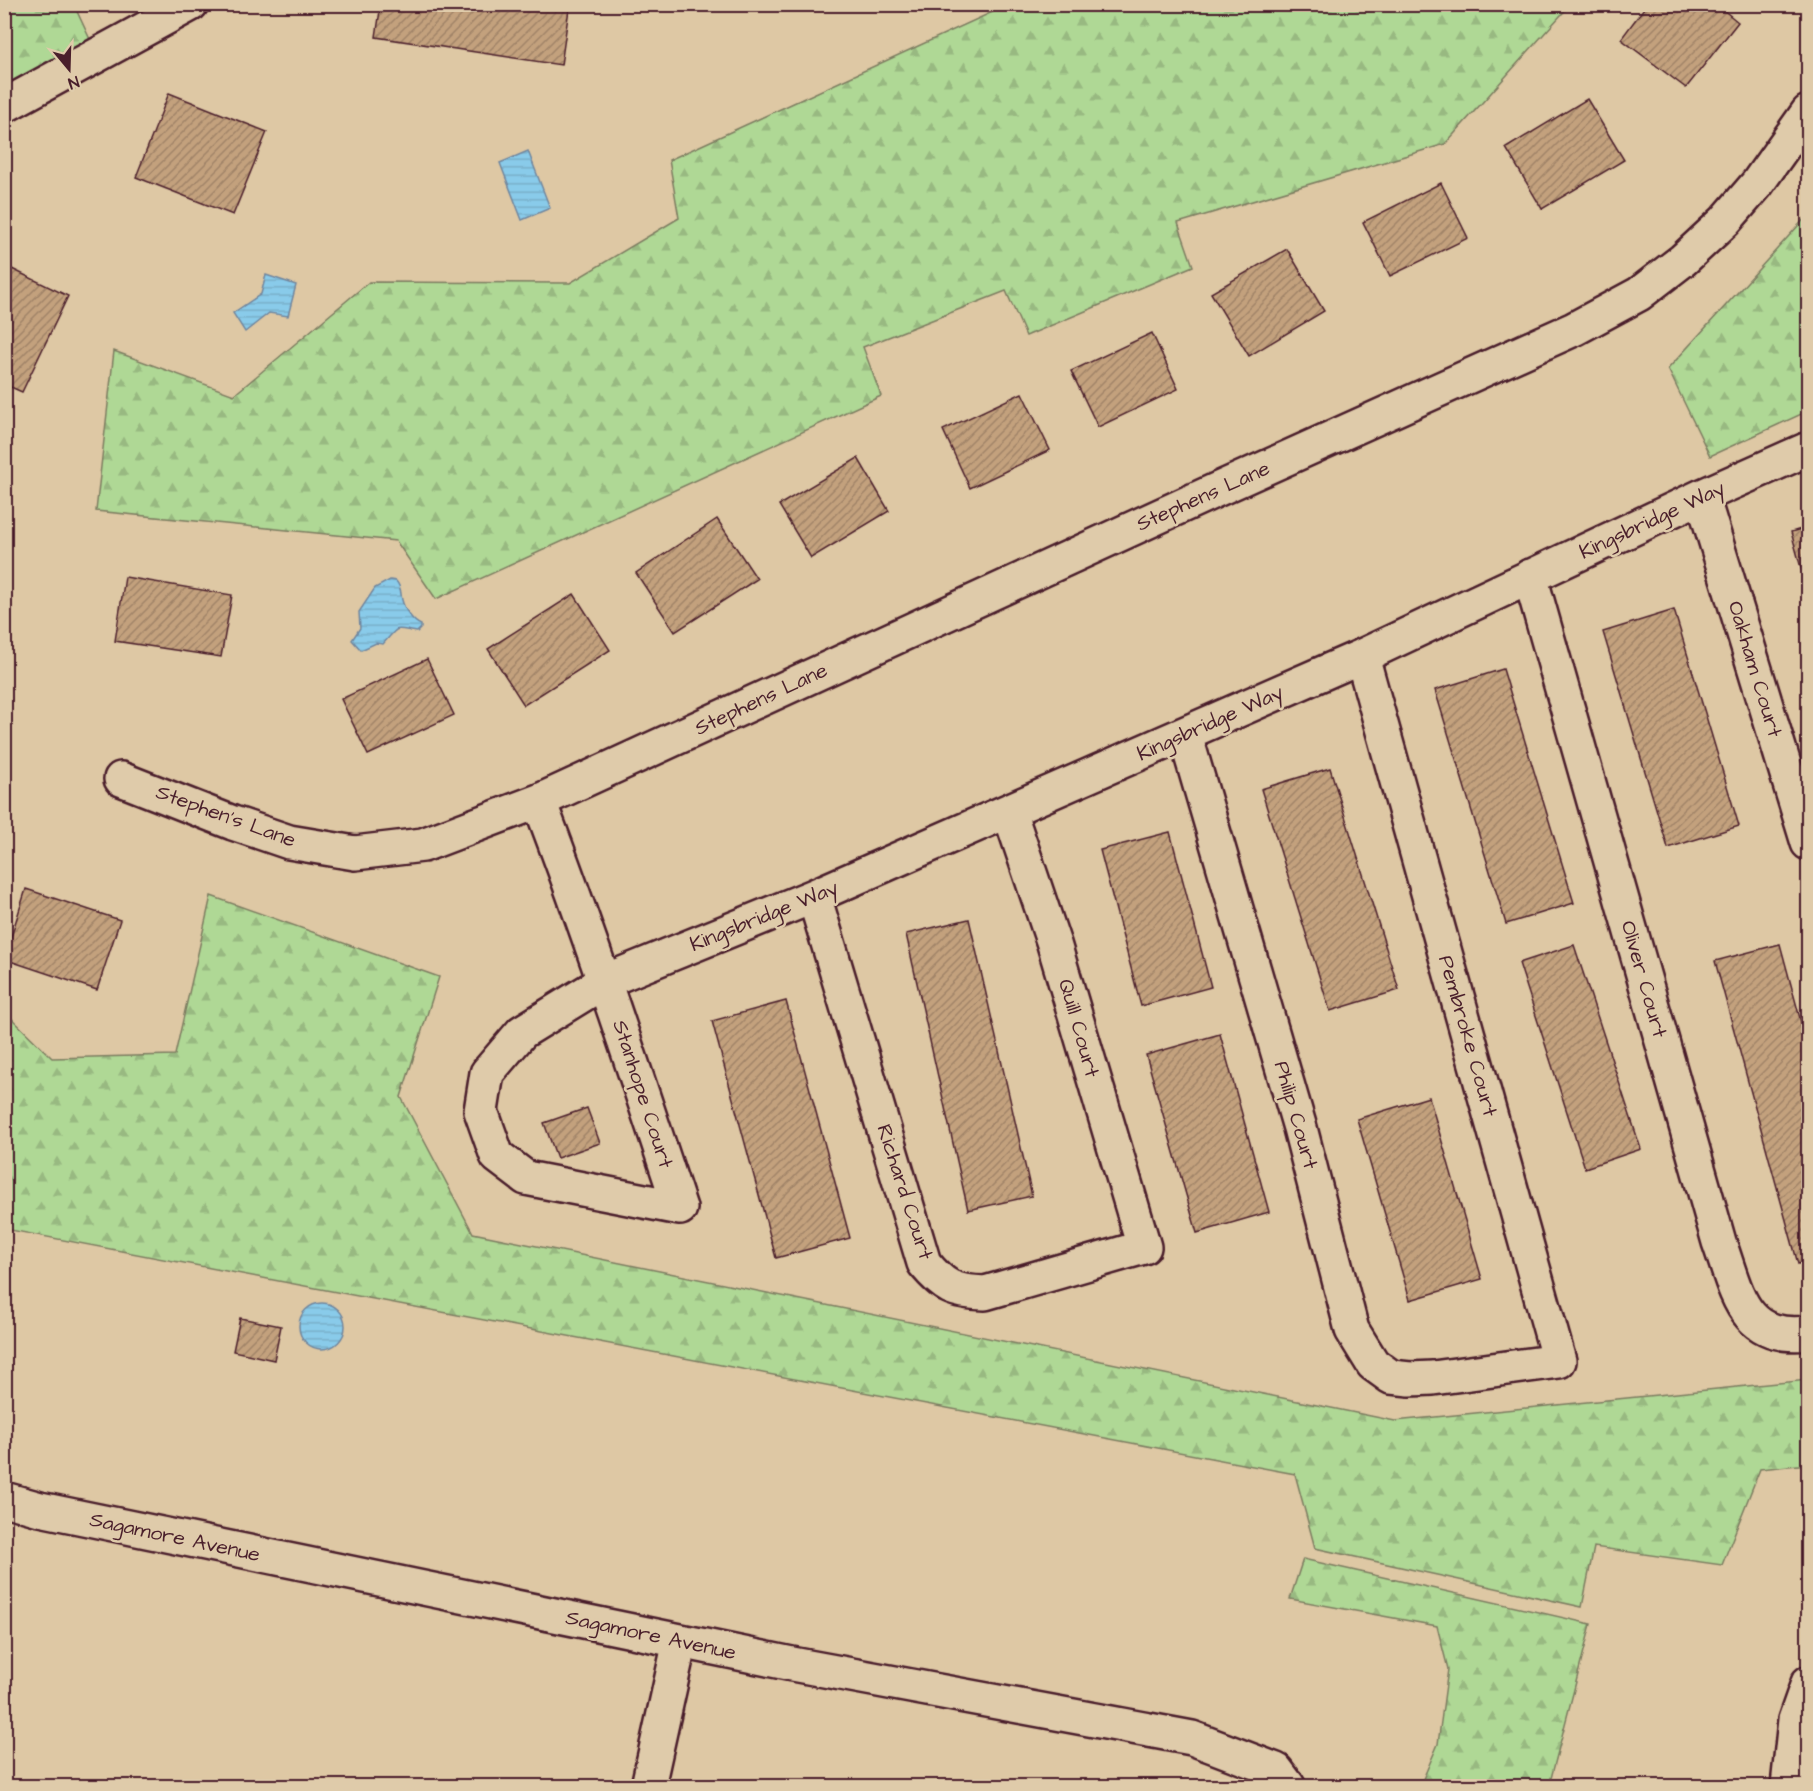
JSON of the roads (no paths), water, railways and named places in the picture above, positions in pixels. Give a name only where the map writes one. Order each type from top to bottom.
[{"type":"street","points":[[4,106],[191,4]]},
{"type":"street","name":"Stephens Lane","points":[[539,801],[1203,496],[1574,329],[1621,304],[1639,294],[1683,260],[1725,221],[1757,184],[1809,112]]},
{"type":"street","name":"Kingsbridge Way","points":[[680,1208],[526,1178],[497,1156],[481,1111],[488,1073],[522,1032],[605,981],[814,896],[1362,656],[1702,496],[1809,449]]},
{"type":"street","name":"Oakham Court","points":[[1702,496],[1809,843]]},
{"type":"street","name":"Oliver Court","points":[[1530,576],[1719,1242],[1743,1309],[1763,1329],[1788,1334],[1809,1334]]},
{"type":"street","name":"Pembroke Court","points":[[1362,656],[1559,1361],[1503,1368]]},
{"type":"street","name":"Philip Court","points":[[1185,734],[1300,1128],[1352,1330],[1373,1364],[1391,1377],[1433,1378],[1503,1368]]},
{"type":"street","name":"Stephen's Lane","points":[[121,779],[288,842],[355,853],[423,845],[539,801]]},
{"type":"street","points":[[539,801],[605,981]]},
{"type":"street","name":"Quill Court","points":[[1009,811],[1054,944],[1144,1247]]},
{"type":"street","name":"Richard Court","points":[[814,896],[924,1263],[940,1281],[963,1292],[985,1293],[1144,1247]]},
{"type":"street","name":"Stanhope Court","points":[[605,981],[680,1208]]},
{"type":"street","name":"Sagamore Avenue","points":[[4,1499],[40,1509],[792,1664],[1192,1738],[1276,1770],[1288,1786]]},
{"type":"street","points":[[648,1786],[680,1641]]},
{"type":"street","points":[[1788,1786],[1795,1720],[1809,1683]]},
{"type":"water","points":[[528,151],[550,208],[522,220],[500,163]]},
{"type":"water","points":[[266,275],[296,285],[288,316],[269,313],[245,332],[233,313],[261,294]]},
{"type":"water","points":[[390,580],[398,583],[405,607],[412,618],[421,625],[421,628],[417,632],[397,629],[383,644],[376,643],[361,650],[352,640],[360,628],[359,612],[375,588]]},
{"type":"water","points":[[322,1303],[331,1304],[338,1310],[344,1317],[344,1335],[338,1342],[331,1348],[322,1349],[313,1348],[306,1342],[300,1335],[299,1326],[300,1317],[306,1310],[313,1304]]}]
